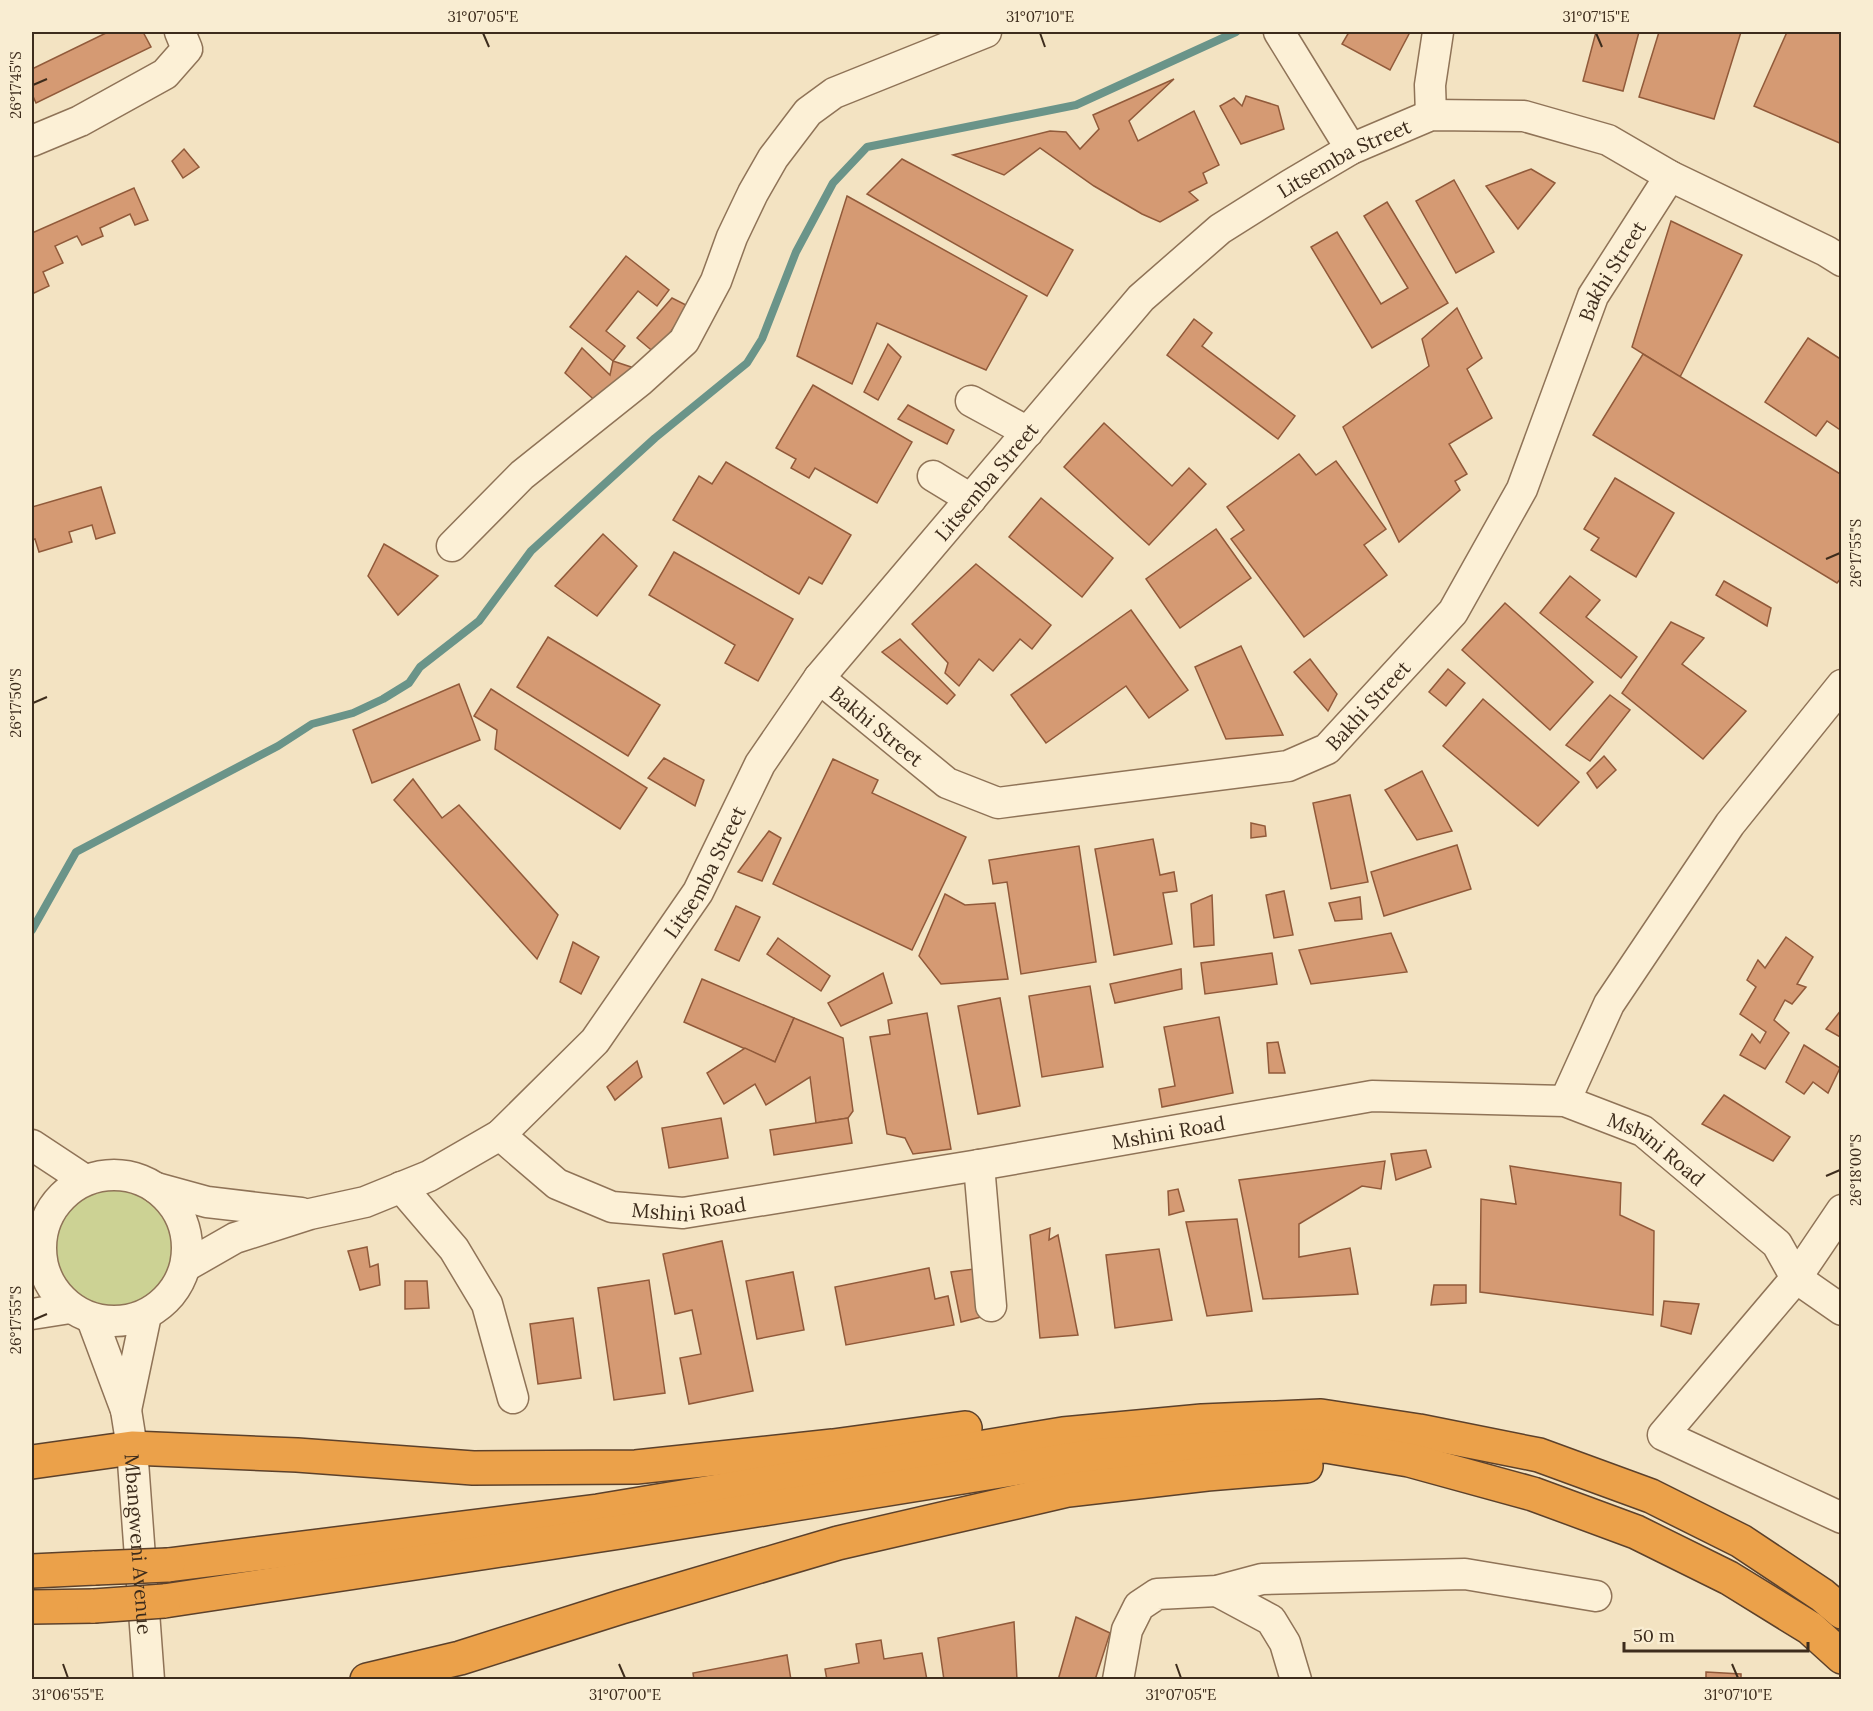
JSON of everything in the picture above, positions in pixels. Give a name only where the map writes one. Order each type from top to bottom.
[{"type":"highway","points":[[32,1462],[132,1448],[297,1455],[473,1468],[636,1467],[833,1446],[1097,1412],[1219,1402],[1419,1431],[1539,1455],[1651,1496],[1741,1541],[1822,1595],[1842,1612]]},
{"type":"highway","points":[[32,1571],[168,1564],[598,1511],[1063,1434],[1202,1421],[1321,1416]]},
{"type":"highway","points":[[32,1607],[94,1606],[164,1601],[620,1532],[1099,1455],[1249,1447],[1326,1446],[1410,1460],[1533,1494],[1636,1532],[1729,1578],[1810,1628],[1842,1657]]},
{"type":"highway","points":[[367,1680],[460,1658],[621,1607],[838,1543],[1068,1490],[1231,1472],[1410,1460]]},
{"type":"street","points":[[32,141],[80,121],[165,74],[187,49],[180,32]]},
{"type":"street","points":[[452,546],[522,475],[640,380],[684,341],[716,281],[732,237],[753,193],[773,158],[808,112],[834,93],[986,32]]},
{"type":"street","points":[[1280,32],[1351,149]]},
{"type":"street","points":[[1431,115],[1430,85],[1438,32]]},
{"type":"street","name":"Litsemba Street","points":[[186,1266],[235,1238],[310,1214],[365,1202],[429,1176],[500,1135],[595,1041],[698,892],[760,764],[819,678],[1142,298],[1220,229],[1351,149],[1431,115],[1524,116],[1608,140],[1670,176],[1826,251],[1842,261]]},
{"type":"street","name":"Bakhi Street","points":[[819,678],[947,783],[999,803],[1288,766],[1327,749],[1453,612],[1522,489],[1593,296],[1670,176]]},
{"type":"street","points":[[971,401],[1028,432]]},
{"type":"street","points":[[933,476],[971,499]]},
{"type":"street","points":[[1565,1101],[1609,1004],[1730,824],[1842,685]]},
{"type":"street","name":"Mshini Road","points":[[500,1135],[557,1184],[612,1207],[683,1213],[980,1165],[1372,1096],[1565,1101],[1643,1131],[1777,1244],[1796,1278]]},
{"type":"street","points":[[32,1145],[85,1180]]},
{"type":"street","points":[[980,1165],[991,1306]]},
{"type":"street","points":[[32,1314],[81,1314],[110,1322],[129,1321],[146,1315],[164,1303],[177,1286],[186,1266],[188,1244],[183,1222],[173,1203],[156,1188],[134,1177],[109,1175],[85,1180],[64,1194],[48,1214],[36,1249],[52,1289],[81,1314]]},
{"type":"street","points":[[402,1187],[454,1250],[487,1304],[513,1398]]},
{"type":"street","name":"Litsemba Street","points":[[156,1188],[207,1202],[310,1214]]},
{"type":"street","points":[[1842,1210],[1796,1278],[1663,1435],[1842,1518]]},
{"type":"street","points":[[1796,1278],[1842,1310]]},
{"type":"street","name":"Mbangweni Avenue","points":[[81,1314],[126,1410],[132,1448],[149,1680]]},
{"type":"street","name":"Mbangweni Avenue","points":[[126,1410],[146,1315]]},
{"type":"street","points":[[1118,1680],[1127,1630],[1139,1606],[1157,1594],[1217,1591],[1262,1579],[1465,1574],[1596,1596]]},
{"type":"street","points":[[1217,1591],[1271,1620],[1285,1643],[1296,1680]]},
{"type":"green space","points":[[112,1186],[136,1191],[147,1196],[156,1204],[164,1213],[169,1224],[174,1248],[169,1272],[164,1283],[156,1292],[147,1300],[136,1305],[112,1310],[88,1305],[77,1300],[68,1292],[60,1283],[55,1272],[50,1248],[55,1224],[60,1213],[68,1204],[77,1196],[88,1191]]},
{"type":"building","points":[[108,32],[143,32],[151,47],[36,103],[32,94],[32,69]]},
{"type":"building","points":[[1349,32],[1410,32],[1390,70],[1342,44]]},
{"type":"building","points":[[1596,32],[1639,32],[1623,91],[1583,81]]},
{"type":"building","points":[[1659,32],[1741,32],[1714,119],[1639,97]]},
{"type":"building","points":[[1787,32],[1842,32],[1842,144],[1754,106]]},
{"type":"building","points":[[1174,79],[1129,121],[1138,141],[1194,111],[1219,165],[1203,173],[1207,183],[1189,192],[1198,200],[1160,222],[1094,186],[1040,148],[1004,175],[953,155],[1050,131],[1066,132],[1080,149],[1099,129],[1093,115]]},
{"type":"building","points":[[1246,96],[1278,106],[1284,129],[1241,144],[1220,106],[1234,98],[1242,106]]},
{"type":"building","points":[[184,149],[199,167],[183,178],[172,161]]},
{"type":"building","points":[[902,159],[1073,250],[1047,296],[867,194]]},
{"type":"building","points":[[1531,169],[1555,183],[1518,229],[1486,186]]},
{"type":"building","points":[[1454,180],[1494,252],[1456,273],[1416,201]]},
{"type":"building","points":[[134,188],[148,220],[135,225],[130,214],[100,228],[103,236],[82,245],[77,236],[55,246],[63,263],[43,272],[49,286],[32,294],[32,233]]},
{"type":"building","points":[[847,196],[1027,296],[986,370],[877,323],[852,384],[797,356]]},
{"type":"building","points":[[1387,202],[1448,303],[1372,348],[1311,247],[1337,232],[1381,304],[1408,288],[1364,216]]},
{"type":"building","points":[[1671,221],[1742,255],[1680,377],[1632,347]]},
{"type":"building","points":[[626,256],[669,290],[657,306],[638,291],[606,331],[625,346],[613,361],[570,327]]},
{"type":"building","points":[[672,298],[688,306],[656,354],[637,338]]},
{"type":"building","points":[[1457,308],[1482,358],[1467,369],[1492,418],[1449,444],[1467,474],[1455,481],[1460,490],[1399,542],[1343,427],[1429,366],[1422,339]]},
{"type":"building","points":[[1194,319],[1212,333],[1202,346],[1295,416],[1278,439],[1167,355]]},
{"type":"building","points":[[1808,338],[1842,360],[1842,431],[1827,421],[1816,436],[1765,402]]},
{"type":"building","points":[[888,344],[901,357],[878,400],[864,392]]},
{"type":"building","points":[[582,348],[610,375],[613,361],[634,368],[603,408],[565,373]]},
{"type":"building","points":[[1643,354],[1842,475],[1842,577],[1837,583],[1593,435]]},
{"type":"building","points":[[813,385],[912,442],[877,503],[815,468],[809,478],[791,468],[796,459],[776,448]]},
{"type":"building","points":[[908,405],[954,430],[947,444],[898,419]]},
{"type":"building","points":[[1104,423],[1172,486],[1189,468],[1206,484],[1149,545],[1064,467]]},
{"type":"building","points":[[1299,454],[1316,475],[1336,461],[1386,529],[1364,545],[1387,575],[1304,637],[1231,539],[1244,530],[1227,507]]},
{"type":"building","points":[[726,462],[851,535],[822,584],[809,577],[799,594],[673,520],[699,476],[712,484]]},
{"type":"building","points":[[1615,478],[1674,513],[1636,577],[1591,550],[1599,538],[1584,529]]},
{"type":"building","points":[[101,487],[115,533],[96,539],[92,525],[69,532],[72,542],[39,552],[35,539],[32,540],[32,507]]},
{"type":"building","points":[[1041,498],[1113,558],[1082,597],[1009,537]]},
{"type":"building","points":[[1216,529],[1251,578],[1180,628],[1146,579]]},
{"type":"building","points":[[603,534],[637,566],[597,616],[555,586]]},
{"type":"building","points":[[384,544],[438,576],[398,615],[368,576]]},
{"type":"building","points":[[674,552],[793,619],[758,681],[725,663],[735,645],[649,595]]},
{"type":"building","points":[[976,564],[1051,625],[1032,649],[1020,639],[993,671],[979,659],[959,686],[945,673],[948,663],[912,624]]},
{"type":"building","points":[[1570,576],[1600,600],[1586,617],[1637,657],[1621,678],[1540,613]]},
{"type":"building","points":[[1724,581],[1771,608],[1767,626],[1716,595]]},
{"type":"building","points":[[1505,603],[1593,682],[1550,730],[1462,650]]},
{"type":"building","points":[[1131,610],[1188,690],[1149,718],[1126,686],[1046,743],[1011,695]]},
{"type":"building","points":[[1671,622],[1704,638],[1682,664],[1746,711],[1703,759],[1622,693]]},
{"type":"building","points":[[548,637],[660,705],[628,756],[517,687]]},
{"type":"building","points":[[900,639],[955,695],[947,704],[882,652]]},
{"type":"building","points":[[1241,646],[1283,735],[1226,739],[1195,667]]},
{"type":"building","points":[[1310,659],[1337,694],[1328,711],[1294,672]]},
{"type":"building","points":[[1448,669],[1465,683],[1446,706],[1429,692]]},
{"type":"building","points":[[459,684],[480,740],[372,783],[353,730]]},
{"type":"building","points":[[491,689],[647,788],[620,829],[495,749],[497,730],[474,716]]},
{"type":"building","points":[[1610,695],[1630,710],[1590,761],[1566,745]]},
{"type":"building","points":[[1483,699],[1579,782],[1538,826],[1443,746]]},
{"type":"building","points":[[1604,756],[1616,770],[1597,788],[1587,773]]},
{"type":"building","points":[[664,758],[704,780],[695,806],[648,778]]},
{"type":"building","points":[[833,759],[878,780],[872,793],[966,837],[912,950],[773,884]]},
{"type":"building","points":[[1422,771],[1452,831],[1417,840],[1385,790]]},
{"type":"building","points":[[413,779],[442,818],[459,805],[558,915],[537,959],[394,800]]},
{"type":"building","points":[[1350,795],[1368,882],[1331,889],[1313,803]]},
{"type":"building","points":[[1251,823],[1265,826],[1266,836],[1251,838]]},
{"type":"building","points":[[769,831],[781,838],[762,881],[738,872]]},
{"type":"building","points":[[1153,839],[1160,875],[1174,872],[1177,891],[1163,893],[1172,944],[1114,955],[1095,849]]},
{"type":"building","points":[[1457,845],[1471,889],[1384,916],[1371,872]]},
{"type":"building","points":[[1079,846],[1096,962],[1021,974],[1007,882],[993,884],[989,860]]},
{"type":"building","points":[[1284,891],[1293,935],[1274,938],[1266,895]]},
{"type":"building","points":[[945,894],[965,905],[995,903],[1008,979],[941,984],[919,956]]},
{"type":"building","points":[[1212,895],[1214,945],[1194,947],[1191,904]]},
{"type":"building","points":[[1360,897],[1362,919],[1335,921],[1329,903]]},
{"type":"building","points":[[736,906],[760,917],[739,961],[715,950]]},
{"type":"building","points":[[1391,933],[1407,972],[1311,984],[1299,950]]},
{"type":"building","points":[[1786,937],[1813,957],[1797,984],[1806,987],[1792,1004],[1785,1000],[1774,1020],[1789,1033],[1765,1069],[1740,1055],[1752,1034],[1760,1043],[1766,1032],[1740,1014],[1756,987],[1747,980],[1758,960],[1765,968]]},
{"type":"building","points":[[778,938],[830,976],[821,991],[767,954]]},
{"type":"building","points":[[573,942],[599,957],[581,994],[560,982]]},
{"type":"building","points":[[1272,953],[1277,984],[1205,994],[1201,963]]},
{"type":"building","points":[[1181,969],[1182,989],[1115,1003],[1110,984]]},
{"type":"building","points":[[883,973],[892,1003],[841,1026],[828,1003]]},
{"type":"building","points":[[702,979],[794,1018],[775,1062],[684,1022]]},
{"type":"building","points":[[1090,986],[1103,1067],[1042,1077],[1029,996]]},
{"type":"building","points":[[1000,998],[1020,1106],[978,1114],[958,1006]]},
{"type":"building","points":[[1842,1009],[1842,1038],[1826,1029]]},
{"type":"building","points":[[927,1013],[951,1149],[913,1154],[905,1138],[887,1134],[870,1037],[890,1034],[888,1020]]},
{"type":"building","points":[[1219,1017],[1233,1093],[1162,1107],[1159,1089],[1175,1086],[1164,1027]]},
{"type":"building","points":[[794,1018],[843,1038],[853,1111],[848,1118],[816,1123],[810,1077],[766,1105],[755,1084],[724,1104],[707,1073],[745,1048],[775,1062]]},
{"type":"building","points":[[1278,1042],[1285,1073],[1269,1073],[1267,1043]]},
{"type":"building","points":[[1804,1045],[1840,1068],[1828,1093],[1813,1082],[1804,1094],[1786,1082]]},
{"type":"building","points":[[637,1061],[642,1077],[615,1100],[607,1087]]},
{"type":"building","points":[[1724,1095],[1790,1137],[1773,1161],[1702,1124]]},
{"type":"building","points":[[721,1118],[728,1158],[669,1168],[662,1128]]},
{"type":"building","points":[[848,1118],[852,1143],[774,1155],[770,1130]]},
{"type":"building","points":[[1426,1150],[1431,1167],[1396,1180],[1391,1154]]},
{"type":"building","points":[[1385,1161],[1381,1189],[1362,1186],[1299,1224],[1299,1257],[1350,1248],[1358,1294],[1263,1299],[1239,1180]]},
{"type":"building","points":[[1510,1166],[1621,1183],[1620,1215],[1654,1231],[1653,1315],[1480,1292],[1481,1199],[1516,1204]]},
{"type":"building","points":[[1178,1189],[1184,1211],[1169,1215],[1168,1191]]},
{"type":"building","points":[[1237,1219],[1252,1311],[1207,1316],[1186,1222]]},
{"type":"building","points":[[1050,1228],[1049,1240],[1058,1235],[1078,1335],[1040,1338],[1030,1235]]},
{"type":"building","points":[[722,1241],[753,1391],[689,1404],[680,1358],[701,1354],[692,1310],[675,1314],[663,1254]]},
{"type":"building","points":[[367,1247],[370,1267],[378,1264],[380,1285],[360,1290],[348,1251]]},
{"type":"building","points":[[1159,1249],[1172,1320],[1115,1328],[1106,1255]]},
{"type":"building","points":[[929,1268],[935,1299],[948,1296],[954,1325],[846,1345],[835,1287]]},
{"type":"building","points":[[974,1269],[989,1315],[961,1322],[951,1272]]},
{"type":"building","points":[[793,1272],[804,1330],[757,1339],[746,1281]]},
{"type":"building","points":[[649,1280],[665,1393],[614,1400],[598,1288]]},
{"type":"building","points":[[405,1281],[427,1281],[429,1308],[405,1309]]},
{"type":"building","points":[[1434,1285],[1466,1285],[1466,1303],[1431,1305]]},
{"type":"building","points":[[1664,1301],[1699,1304],[1691,1334],[1661,1326]]},
{"type":"building","points":[[573,1318],[581,1378],[538,1384],[530,1324]]},
{"type":"building","points":[[1076,1617],[1110,1633],[1095,1680],[1058,1680]]},
{"type":"building","points":[[1014,1622],[1017,1680],[944,1680],[938,1638]]},
{"type":"building","points":[[881,1640],[884,1659],[922,1653],[927,1680],[827,1680],[825,1669],[859,1663],[856,1644]]},
{"type":"building","points":[[787,1655],[791,1680],[694,1680],[693,1673]]},
{"type":"building","points":[[1706,1672],[1741,1674],[1741,1680],[1706,1680]]},
{"type":"waterway","points":[[32,930],[76,852],[278,746],[312,724],[353,713],[383,699],[409,683],[420,667],[479,621],[531,551],[655,438],[747,363],[762,339],[796,252],[833,183],[867,147],[1076,105],[1236,32]]}]
